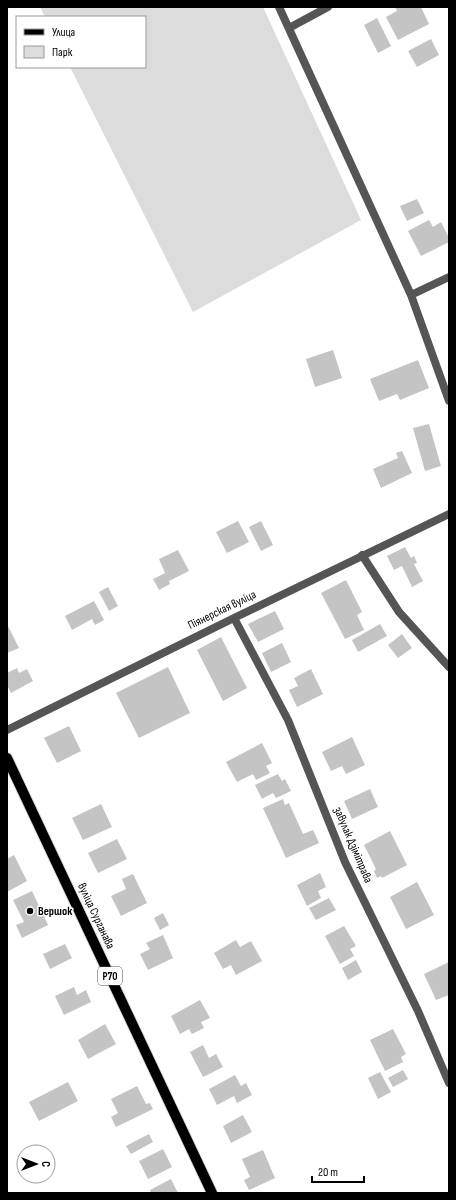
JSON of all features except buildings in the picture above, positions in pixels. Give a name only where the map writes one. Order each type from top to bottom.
[{"type":"main road","name":"вуліца Сурганава","points":[[7,758],[212,1193]]},
{"type":"street","points":[[279,7],[411,295],[449,401]]},
{"type":"street","points":[[288,28],[328,7]]},
{"type":"street","points":[[411,295],[449,277]]},
{"type":"street","name":"Піянерская вуліца","points":[[7,730],[362,555],[449,514]]},
{"type":"street","points":[[362,555],[399,612],[449,666]]},
{"type":"street","name":"завулак Дзімітрава","points":[[234,618],[288,720],[345,862],[418,1011],[449,1083]]},
{"type":"green space","points":[[40,7],[263,7],[361,220],[193,312],[71,68],[146,68],[146,16],[44,16]]},
{"type":"place","name":"Вершок","points":[[30,911]]}]
